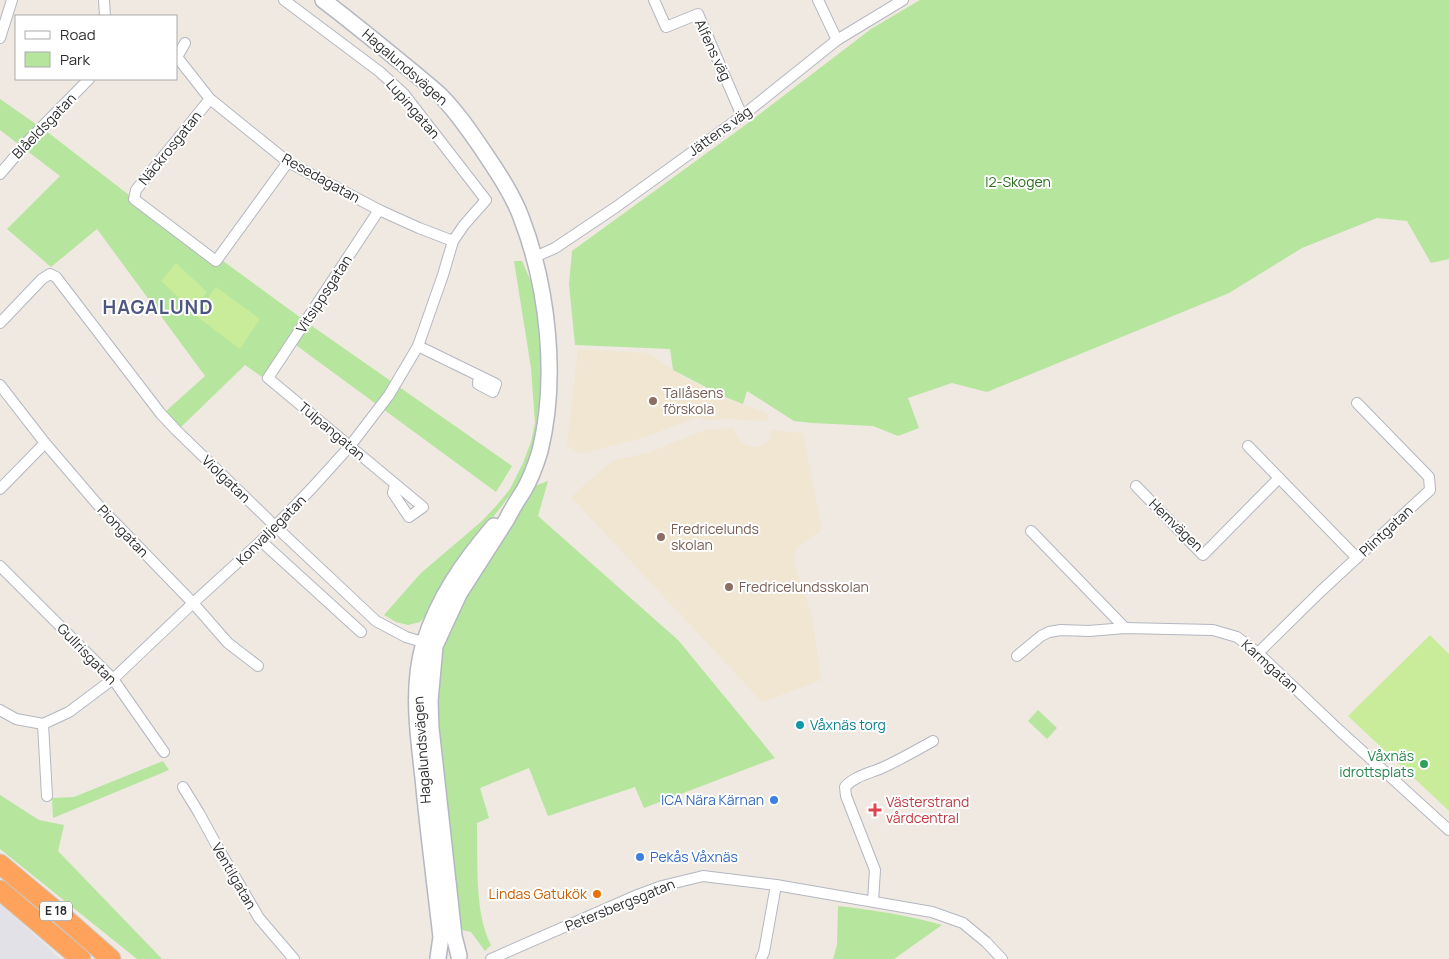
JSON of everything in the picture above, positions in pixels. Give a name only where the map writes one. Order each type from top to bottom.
[{"type":"highway","name":"E 18","points":[[0,864],[112,959]]},
{"type":"highway","name":"E 18","points":[[0,890],[81,959]]},
{"type":"street","points":[[0,38],[12,0]]},
{"type":"street","points":[[104,0],[105,15]]},
{"type":"street","name":"Lupingatan","points":[[284,0],[380,72],[404,94],[486,200],[453,241]]},
{"type":"street","name":"Hagalundsvägen","points":[[323,0],[441,96],[466,125],[506,186],[521,216],[534,257],[544,300],[548,344],[548,403],[540,451],[534,470],[526,488],[511,510],[503,515],[483,539],[449,586],[430,644],[419,664],[417,719],[441,937],[438,959]]},
{"type":"street","name":"Alfens väg","points":[[654,0],[666,27],[698,14],[742,116]]},
{"type":"street","points":[[818,0],[837,40]]},
{"type":"street","name":"Jättens väg","points":[[534,257],[555,248],[608,212],[742,116],[837,40],[902,0]]},
{"type":"street","name":"Resedagatan","points":[[178,55],[185,43]]},
{"type":"street","name":"Resedagatan","points":[[178,58],[210,99],[288,162],[379,210],[453,241]]},
{"type":"street","name":"Blåeldsgatan","points":[[0,174],[29,140],[88,80]]},
{"type":"street","name":"Näckrosgatan","points":[[210,99],[136,190],[134,199],[216,261],[288,162]]},
{"type":"street","name":"Vitsippsgatan","points":[[268,378],[379,210]]},
{"type":"street","name":"Konvaljegatan","points":[[43,724],[69,712],[114,679],[193,603],[262,541],[350,446],[389,395],[418,346],[443,276],[453,241]]},
{"type":"street","name":"Violgatan","points":[[0,323],[42,279],[50,274],[56,277],[161,414],[176,430],[376,621],[406,638],[430,644]]},
{"type":"street","points":[[418,346],[479,376]]},
{"type":"street","name":"Tulpangatan","points":[[268,378],[395,485]]},
{"type":"street","name":"Piongatan","points":[[0,385],[45,443],[98,506],[193,603],[228,643],[258,666]]},
{"type":"street","name":"Plintgatan","points":[[1258,653],[1430,490],[1429,478],[1356,403]]},
{"type":"street","points":[[0,489],[45,443]]},
{"type":"street","points":[[1248,446],[1357,558]]},
{"type":"street","name":"Hemvägen","points":[[1136,486],[1203,555],[1279,478]]},
{"type":"street","points":[[1031,531],[1125,628]]},
{"type":"street","points":[[262,541],[361,632]]},
{"type":"street","name":"Gullrisgatan","points":[[0,566],[114,679],[164,752]]},
{"type":"street","name":"Karmgatan","points":[[1017,656],[1041,636],[1049,632],[1061,630],[1089,631],[1125,628],[1212,630],[1237,637],[1258,653],[1347,738],[1449,830]]},
{"type":"street","name":"Hagalundsvägen","points":[[430,644],[431,728],[454,936],[460,957]]},
{"type":"street","points":[[0,710],[16,719],[43,724],[47,796]]},
{"type":"street","points":[[873,901],[875,870],[846,796],[845,787],[852,780],[881,768],[933,741]]},
{"type":"street","name":"Ventilgatan","points":[[183,787],[259,918],[294,959]]},
{"type":"street","name":"Petersbergsgatan","points":[[496,958],[662,886],[702,876],[776,885],[932,912],[963,924],[986,942],[1002,959]]},
{"type":"street","points":[[761,959],[764,952],[776,885]]},
{"type":"street","points":[[438,959],[449,954],[460,957]]},
{"type":"shaded area","name":"Tallåsens förskola","points":[[578,349],[648,353],[682,376],[725,398],[767,413],[769,421],[707,420],[697,417],[646,437],[580,454],[567,445]]},
{"type":"shaded area","name":"Fredricelundsskolan","points":[[733,428],[744,444],[752,447],[761,446],[769,441],[771,430],[803,433],[822,530],[796,549],[793,559],[812,616],[821,680],[762,702],[571,497],[612,461],[651,452],[704,430]]},
{"type":"shaded area","points":[[0,904],[39,939],[60,959],[0,959]]},
{"type":"green space","name":"I2-Skogen","points":[[920,0],[1449,0],[1449,259],[1431,263],[1407,221],[1377,218],[1302,248],[1229,293],[987,392],[952,383],[908,398],[919,428],[898,436],[873,426],[794,421],[747,391],[743,404],[725,397],[673,370],[670,349],[575,345],[569,284],[572,251],[744,126],[871,29]]},
{"type":"green space","points":[[0,99],[46,131],[129,195],[512,466],[496,492],[289,340],[262,377],[245,365],[180,428],[165,412],[205,376],[97,229],[51,267],[7,229],[60,176],[0,130]]},
{"type":"green space","points":[[514,261],[522,261],[535,291],[540,348],[541,404],[538,433],[529,466],[520,482],[445,580],[428,613],[420,622],[408,625],[396,622],[384,615],[421,573],[482,521],[497,505],[510,489],[531,442],[535,423],[531,368]]},
{"type":"green space","points":[[176,263],[207,292],[192,310],[161,281]]},
{"type":"green space","points":[[216,287],[260,319],[240,349],[195,315]]},
{"type":"green space","points":[[548,481],[538,516],[678,640],[775,758],[644,808],[635,787],[548,816],[529,768],[480,788],[489,818],[477,823],[479,902],[491,945],[485,951],[471,932],[458,929],[437,693],[443,646],[469,590],[491,551],[535,486]]},
{"type":"green space","name":"Våxnäs idrottsplats","points":[[1430,635],[1449,654],[1449,811],[1348,716]]},
{"type":"green space","points":[[1038,710],[1057,728],[1047,739],[1028,721]]},
{"type":"green space","points":[[163,761],[169,770],[53,818],[52,798],[74,797]]},
{"type":"green space","points":[[0,795],[39,820],[64,825],[58,851],[162,959],[137,959],[0,849]]},
{"type":"green space","points":[[838,906],[890,913],[942,925],[894,959],[833,959],[837,945]]},
{"type":"place","name":"Tallåsens förskola","points":[[653,401]]},
{"type":"place","name":"Fredricelunds skolan","points":[[661,537]]},
{"type":"place","name":"Fredricelundsskolan","points":[[729,587]]},
{"type":"place","name":"Våxnäs torg","points":[[800,725]]},
{"type":"place","name":"Våxnäs idrottsplats","points":[[1424,764]]},
{"type":"place","name":"ICA Nära Kärnan","points":[[774,800]]},
{"type":"place","name":"Västerstrand vårdcentral","points":[[875,810]]},
{"type":"place","name":"Pekås Våxnäs","points":[[640,857]]},
{"type":"place","name":"Lindas Gatukök","points":[[597,894]]},
{"type":"district","name":"HAGALUND","points":[[158,307]]}]
